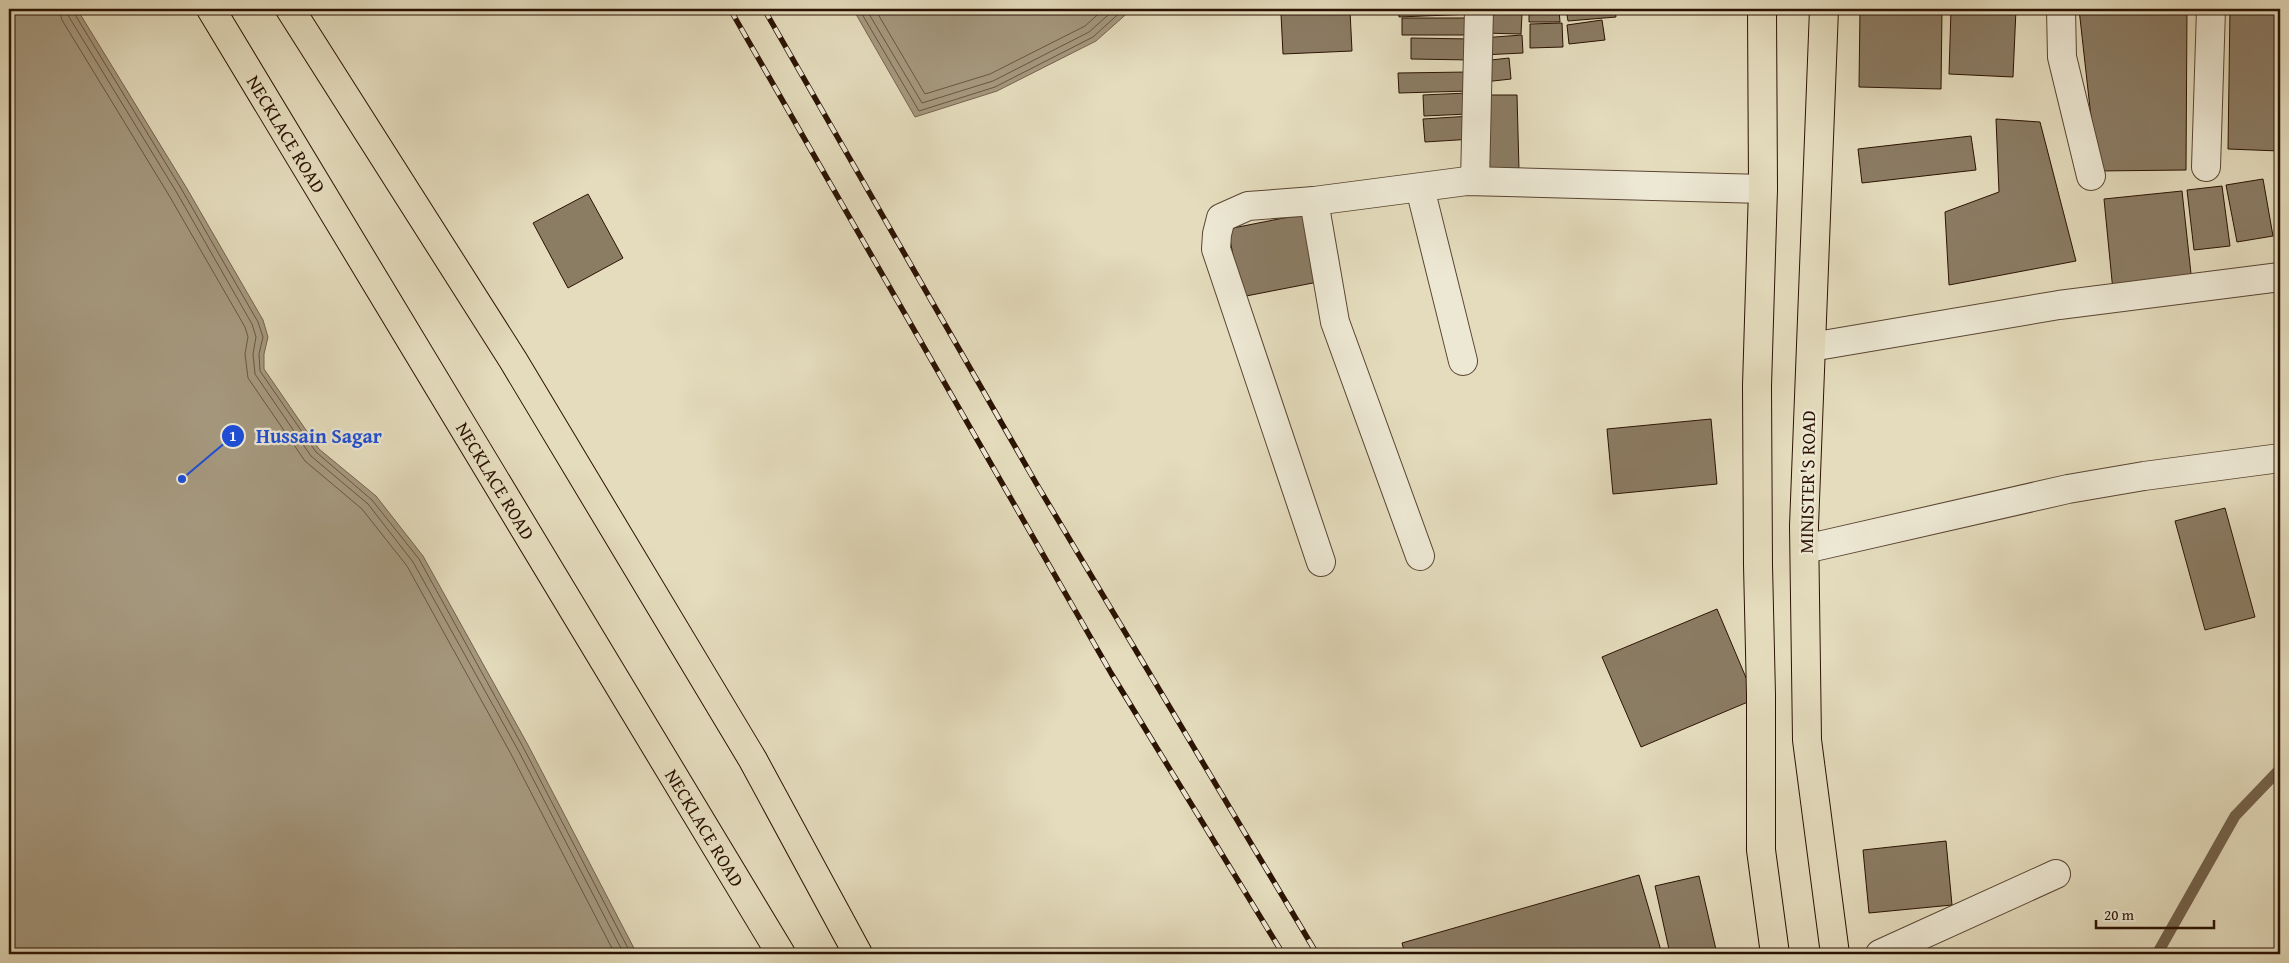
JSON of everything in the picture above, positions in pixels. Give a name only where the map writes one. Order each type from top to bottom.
[{"type":"main road","name":"NECKLACE ROAD","points":[[211,9],[781,954]]},
{"type":"main road","points":[[290,9],[523,377],[753,760],[858,954]]},
{"type":"main road","points":[[1762,9],[1763,189],[1757,386],[1761,850],[1775,954]]},
{"type":"main road","name":"MINISTER'S ROAD","points":[[1824,9],[1805,549],[1807,740],[1835,954]]},
{"type":"street","points":[[1475,181],[1480,9]]},
{"type":"street","points":[[2061,9],[2062,57],[2091,176]]},
{"type":"street","points":[[2206,167],[2211,9]]},
{"type":"street","points":[[1321,562],[1216,250],[1221,218],[1248,206],[1314,201],[1475,181],[1763,189]]},
{"type":"street","points":[[1420,188],[1463,361]]},
{"type":"street","points":[[1314,201],[1335,322],[1420,556]]},
{"type":"street","points":[[1811,347],[2059,305],[2280,277]]},
{"type":"street","points":[[1805,549],[2068,489],[2144,476],[2280,458]]},
{"type":"street","points":[[1880,954],[2056,874]]},
{"type":"water","points":[[9,9],[77,9],[186,187],[263,320],[268,337],[264,354],[264,369],[319,449],[376,496],[423,556],[528,745],[637,954],[9,954]]},
{"type":"water","points":[[853,9],[1132,9],[1096,41],[997,91],[915,117]]},
{"type":"building","points":[[1399,9],[1473,9],[1473,14],[1399,17]]},
{"type":"building","points":[[1483,9],[1521,9],[1521,11],[1483,11]]},
{"type":"building","points":[[1529,9],[1559,9],[1560,22],[1529,22]]},
{"type":"building","points":[[1566,9],[1615,9],[1616,17],[1568,21]]},
{"type":"building","points":[[1860,9],[1942,9],[1941,89],[1859,87]]},
{"type":"building","points":[[1951,9],[2016,9],[2013,77],[1949,74]]},
{"type":"building","points":[[2079,9],[2187,9],[2186,170],[2097,171]]},
{"type":"building","points":[[2230,9],[2280,9],[2280,151],[2228,149]]},
{"type":"building","points":[[1350,11],[1352,51],[1283,54],[1281,14]]},
{"type":"building","points":[[1484,14],[1522,14],[1521,34],[1484,33]]},
{"type":"building","points":[[1402,18],[1471,18],[1472,35],[1402,35]]},
{"type":"building","points":[[1602,20],[1605,40],[1569,44],[1567,25]]},
{"type":"building","points":[[1562,23],[1563,47],[1530,48],[1530,24]]},
{"type":"building","points":[[1522,35],[1523,53],[1482,55],[1481,38]]},
{"type":"building","points":[[1411,38],[1471,39],[1471,60],[1411,59]]},
{"type":"building","points":[[1509,58],[1511,79],[1484,82],[1482,61]]},
{"type":"building","points":[[1468,72],[1469,91],[1399,93],[1398,73]]},
{"type":"building","points":[[1467,93],[1468,114],[1424,116],[1423,95]]},
{"type":"building","points":[[1480,95],[1517,95],[1519,170],[1480,170]]},
{"type":"building","points":[[1471,116],[1473,139],[1425,142],[1423,119]]},
{"type":"building","points":[[1996,119],[2040,122],[2076,261],[1949,285],[1945,212],[1999,192]]},
{"type":"building","points":[[1971,136],[1976,170],[1862,183],[1858,149]]},
{"type":"building","points":[[2263,179],[2273,236],[2237,242],[2226,185]]},
{"type":"building","points":[[2222,186],[2230,246],[2194,250],[2187,190]]},
{"type":"building","points":[[2182,191],[2192,283],[2113,291],[2104,199]]},
{"type":"building","points":[[588,194],[623,258],[568,288],[533,223]]},
{"type":"building","points":[[1304,214],[1318,282],[1241,297],[1228,229]]},
{"type":"building","points":[[1711,419],[1717,484],[1613,494],[1607,429]]},
{"type":"building","points":[[2225,508],[2255,617],[2205,630],[2175,521]]},
{"type":"building","points":[[1717,609],[1755,699],[1641,747],[1602,657]]},
{"type":"building","points":[[1946,841],[1952,905],[1869,913],[1863,850]]},
{"type":"building","points":[[1639,875],[1662,954],[1405,954],[1402,943]]},
{"type":"building","points":[[1699,876],[1717,954],[1670,954],[1655,886]]},
{"type":"waterway","points":[[2157,954],[2235,816],[2280,769]]},
{"type":"railway","points":[[730,9],[1111,673],[1283,954]]},
{"type":"railway","points":[[764,9],[1036,483],[1317,954]]},
{"type":"place","name":"Hussain Sagar","points":[[182,479]]}]
